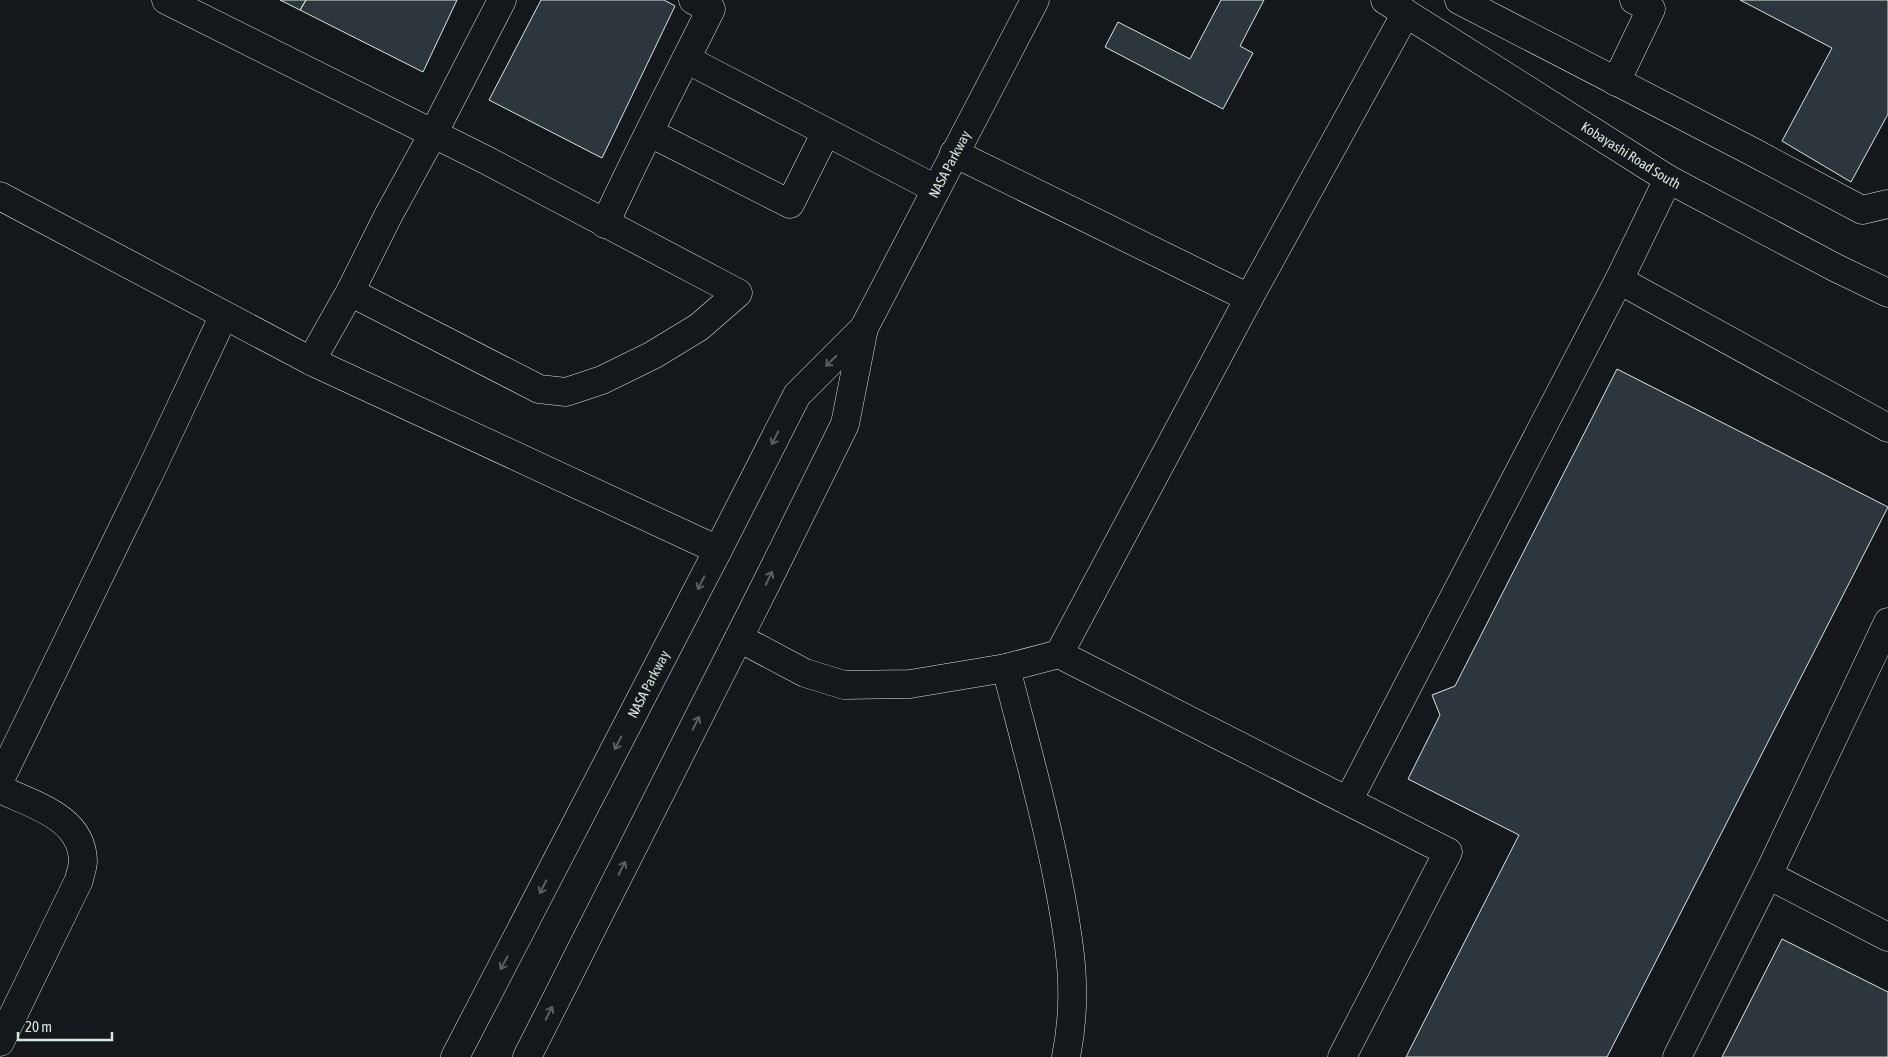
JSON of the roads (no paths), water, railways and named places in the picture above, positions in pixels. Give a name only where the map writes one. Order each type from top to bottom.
[{"type":"main road","points":[[166,0],[486,160],[738,293],[699,328],[653,355],[602,380],[566,392],[538,389],[350,292]]},
{"type":"main road","points":[[312,362],[502,0]]},
{"type":"main road","points":[[605,224],[629,170],[650,133],[711,9],[693,0]]},
{"type":"main road","name":"NASA Parkway","points":[[527,1057],[845,424],[864,328],[1034,0]]},
{"type":"main road","points":[[1459,0],[1862,210],[1888,204]]},
{"type":"main road","points":[[1616,82],[1651,9],[1634,0]]},
{"type":"main road","points":[[1059,654],[1248,298],[1407,7]]},
{"type":"main road","name":"Kobayashi Road South","points":[[1407,7],[1668,179],[1828,264],[1888,293]]},
{"type":"main road","points":[[686,60],[936,189]]},
{"type":"main road","points":[[650,133],[790,204],[826,132]]},
{"type":"main road","points":[[954,153],[1248,298]]},
{"type":"main road","points":[[1348,801],[1619,280],[1668,179]]},
{"type":"main road","points":[[0,196],[312,362],[718,550]]},
{"type":"main road","points":[[1619,280],[1888,428]]},
{"type":"main road","points":[[0,780],[154,466],[224,315]]},
{"type":"main road","name":"NASA Parkway","points":[[455,1057],[797,394],[864,328]]},
{"type":"main road","points":[[1677,1057],[1768,875],[1888,622]]},
{"type":"main road","points":[[739,638],[804,673],[844,685],[910,684],[1006,668],[1059,654],[1448,852],[1342,1057]]},
{"type":"main road","points":[[1006,668],[1051,842],[1070,943],[1073,1000],[1071,1034],[1066,1057]]},
{"type":"main road","points":[[0,789],[60,818],[74,831],[81,846],[83,863],[79,880],[0,1042]]},
{"type":"main road","points":[[1768,875],[1888,936]]}]
